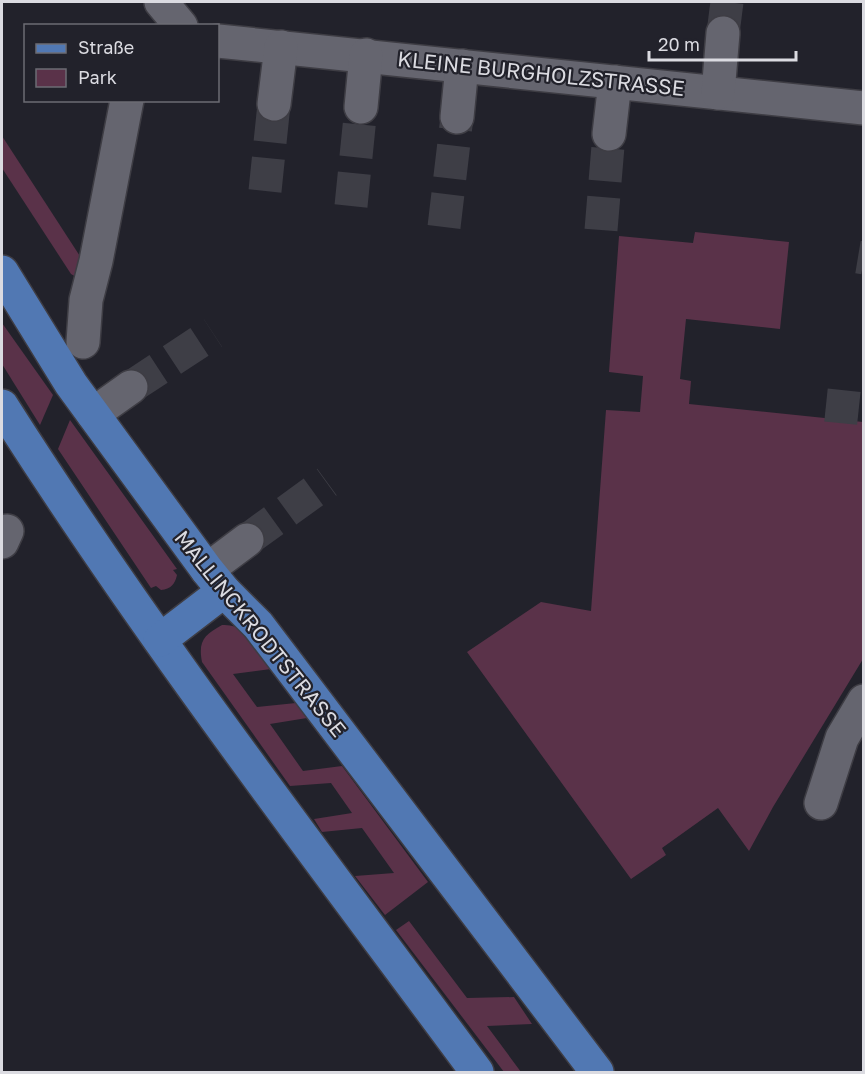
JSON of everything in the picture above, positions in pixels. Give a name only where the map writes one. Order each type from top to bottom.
[{"type":"main road","name":"MALLINCKRODTSTRASSE","points":[[2,272],[71,384],[215,580],[258,625],[597,1072]]},
{"type":"main road","points":[[2,406],[37,463],[160,640],[477,1072]]},
{"type":"main road","points":[[160,640],[215,580]]},
{"type":"street","points":[[718,93],[723,33]]},
{"type":"street","name":"KLEINE BURGHOLZSTRASSE","points":[[219,41],[864,108]]},
{"type":"street","points":[[274,104],[281,47]]},
{"type":"street","points":[[361,107],[366,55]]},
{"type":"street","points":[[457,117],[462,66]]},
{"type":"street","points":[[609,134],[615,82]]},
{"type":"street","points":[[83,342],[98,211],[126,102]]},
{"type":"street","points":[[93,414],[131,387]]},
{"type":"street","points":[[215,580],[247,540]]},
{"type":"street","points":[[821,803],[842,738],[864,701]]},
{"type":"green space","points":[[2,136],[87,267],[78,278],[71,274],[2,168]]},
{"type":"green space","points":[[695,232],[789,242],[780,329],[686,319],[680,379],[691,381],[689,404],[863,422],[863,659],[773,807],[749,851],[718,808],[662,848],[666,855],[631,879],[467,652],[541,602],[591,611],[606,410],[640,412],[643,376],[609,372],[619,236],[693,243]]},
{"type":"green space","points":[[2,323],[53,395],[40,425],[2,364]]},
{"type":"green space","points":[[70,420],[177,569],[173,570],[177,575],[170,587],[161,590],[156,586],[151,588],[58,449]]},
{"type":"green space","points":[[222,625],[239,628],[246,633],[271,669],[233,674],[257,707],[296,703],[307,718],[270,724],[303,771],[342,766],[428,882],[385,915],[355,876],[394,873],[362,828],[322,832],[314,819],[352,813],[331,783],[290,786],[202,662],[201,649],[204,639]]},
{"type":"green space","points":[[409,921],[467,998],[514,997],[532,1024],[487,1026],[521,1072],[504,1072],[396,930]]},
{"type":"tunnel","points":[[723,33],[727,2]]},
{"type":"tunnel","points":[[265,191],[274,104]]},
{"type":"tunnel","points":[[351,206],[361,107]]},
{"type":"tunnel","points":[[444,227],[457,117]]},
{"type":"tunnel","points":[[601,230],[609,134]]},
{"type":"tunnel","points":[[858,257],[864,258]]},
{"type":"tunnel","points":[[131,387],[213,333]]},
{"type":"tunnel","points":[[826,405],[864,409]]},
{"type":"tunnel","points":[[247,540],[327,482]]}]
